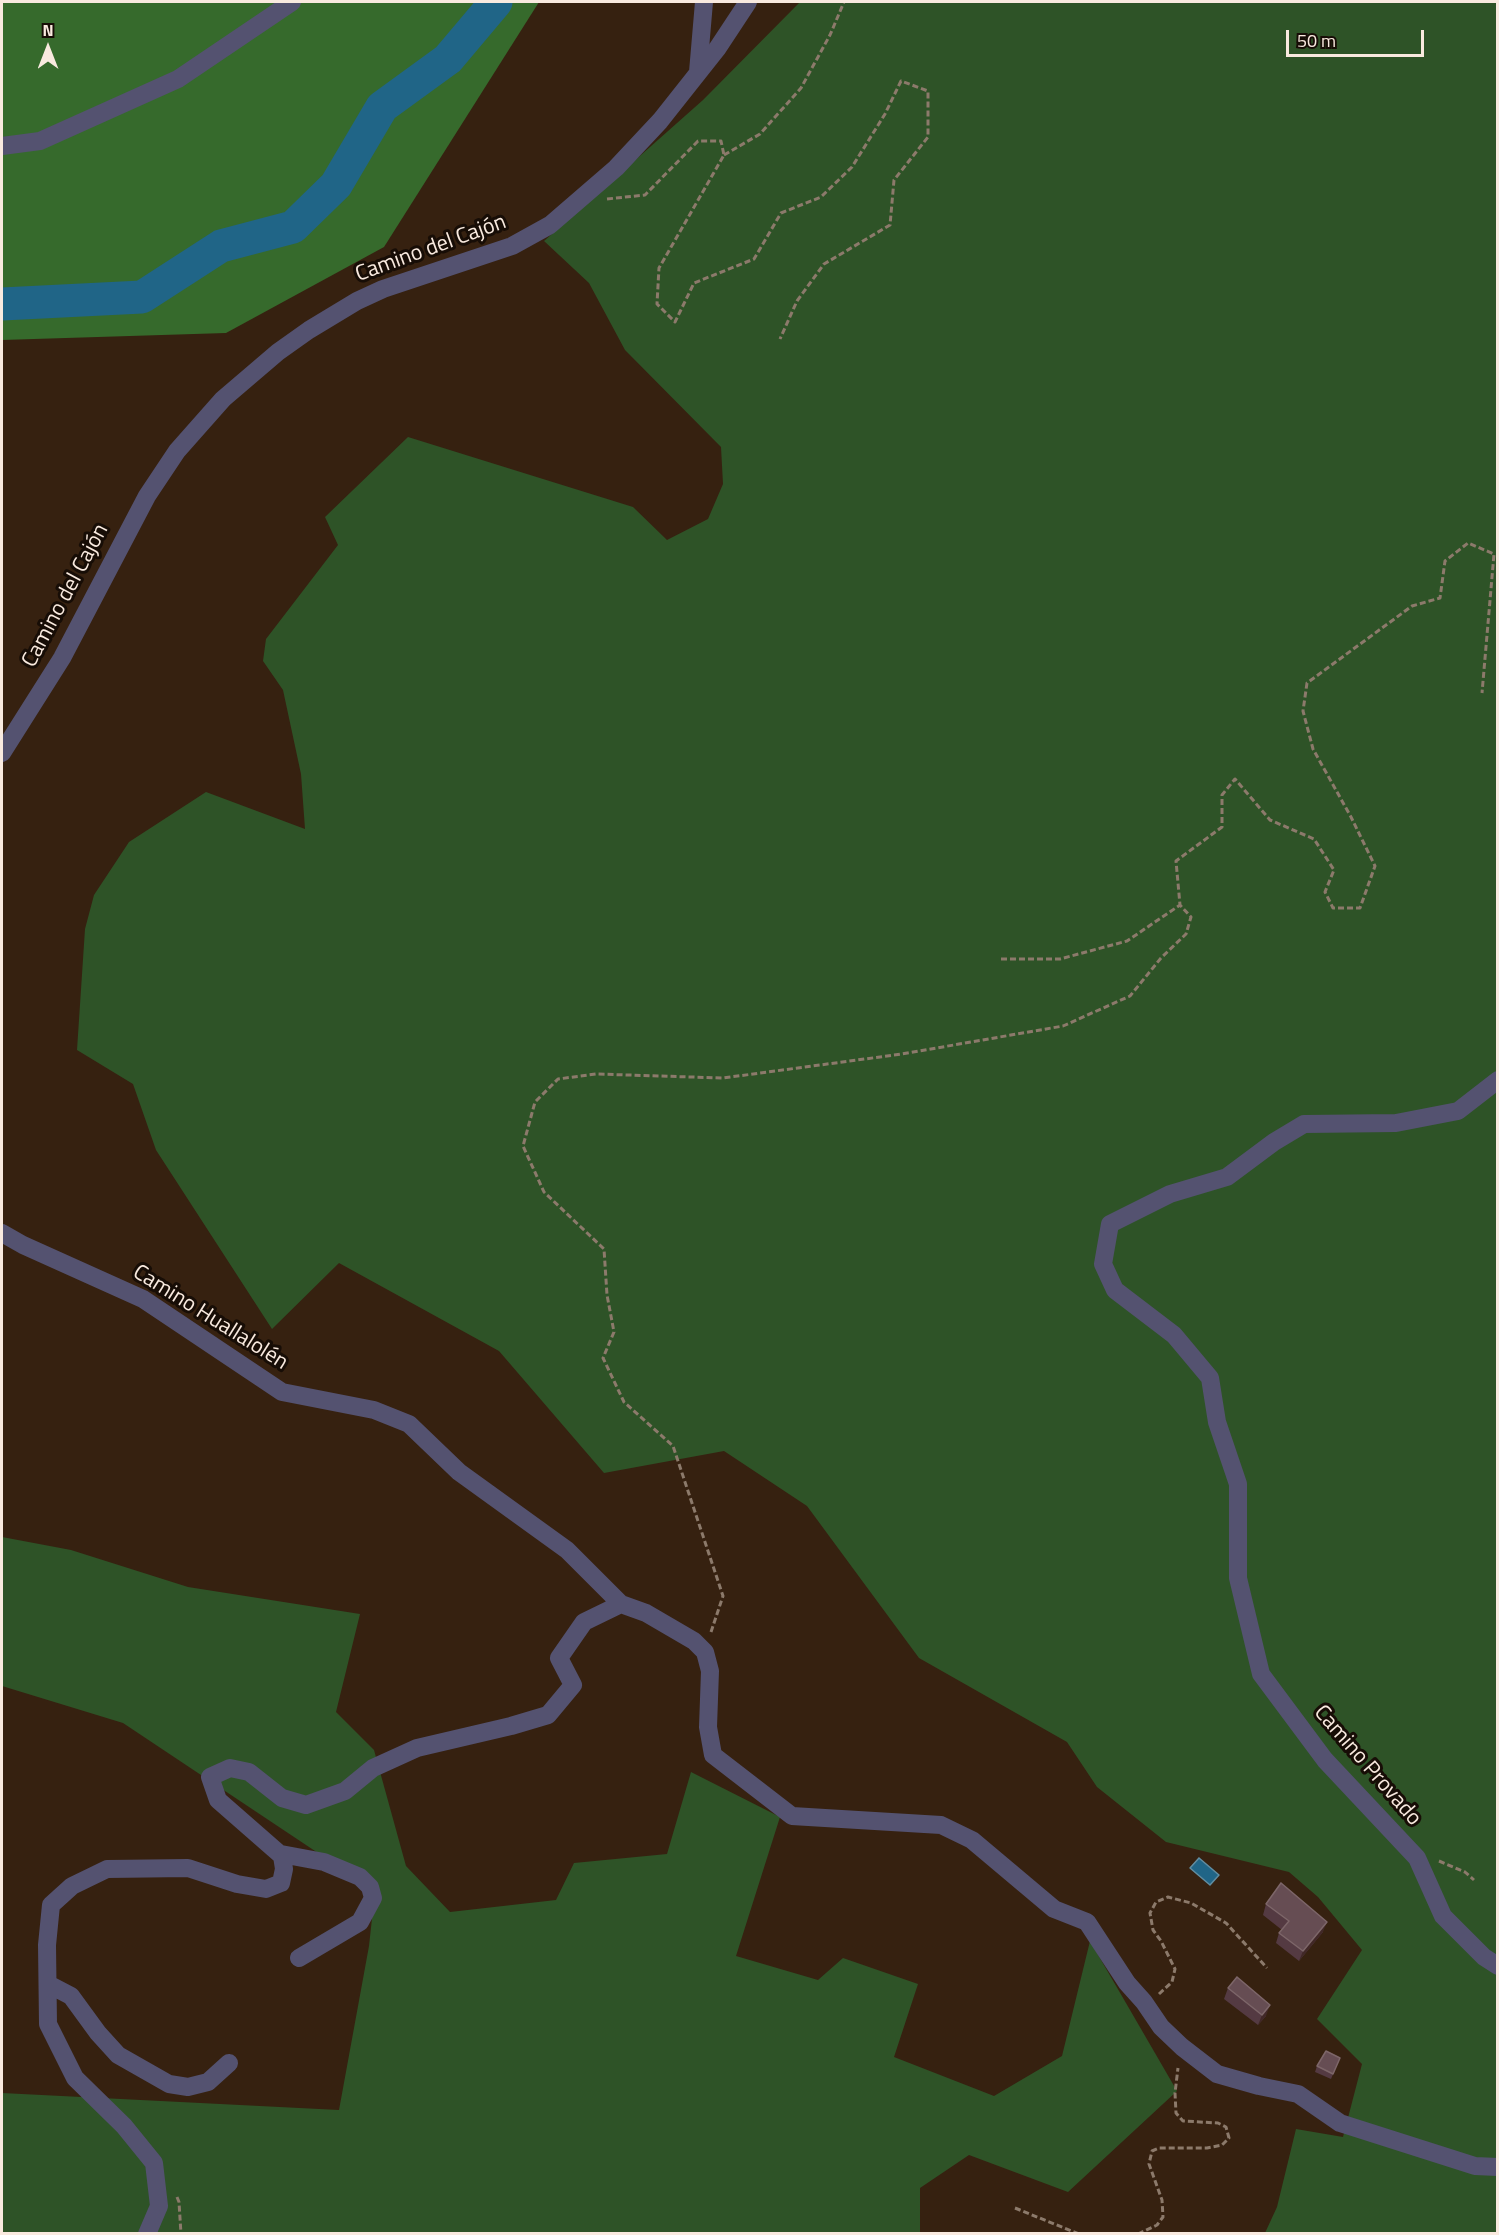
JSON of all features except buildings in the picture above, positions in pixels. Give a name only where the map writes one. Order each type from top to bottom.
[{"type":"street","points":[[2,146],[40,141],[178,79],[292,2]]},
{"type":"street","points":[[698,74],[704,2]]},
{"type":"street","name":"Camino del Cajón","points":[[2,753],[62,657],[147,496],[177,451],[223,399],[278,352],[333,315],[383,289],[512,246],[550,225],[637,147],[698,74],[748,2]]},
{"type":"street","name":"Camino Provado","points":[[1497,1080],[1458,1111],[1396,1123],[1304,1124],[1274,1142],[1227,1177],[1170,1194],[1110,1224],[1103,1264],[1115,1290],[1174,1335],[1210,1378],[1217,1422],[1238,1484],[1238,1578],[1261,1674],[1325,1760],[1417,1857],[1443,1916],[1497,1966]]},
{"type":"street","name":"Camino Huallalolén","points":[[2,1233],[23,1245],[143,1299],[282,1392],[374,1410],[409,1424],[459,1472],[567,1550],[621,1604],[646,1613],[694,1641],[705,1652]]},
{"type":"street","points":[[299,1958],[360,1922],[373,1898],[370,1887],[360,1877],[324,1862],[281,1854],[218,1800],[210,1777],[230,1768],[249,1772],[282,1798],[306,1805],[345,1791],[373,1768],[417,1748],[548,1715],[573,1685],[559,1658],[584,1622],[621,1604]]},
{"type":"street","points":[[705,1652],[710,1671],[708,1727],[713,1755],[792,1816],[941,1825],[972,1840],[1054,1909],[1087,1922],[1127,1983],[1161,2026],[1182,2047],[1217,2074],[1298,2094],[1340,2123],[1475,2166],[1497,2167]]},
{"type":"street","points":[[147,2234],[159,2206],[154,2163],[124,2126],[75,2078],[48,2024],[47,1945],[51,1905],[72,1886],[107,1869],[188,1868],[237,1884],[266,1889],[281,1883],[284,1869],[281,1854]]},
{"type":"street","points":[[48,1984],[71,1996],[98,2033],[118,2055],[169,2084],[188,2086],[208,2082],[228,2063]]},
{"type":"path","points":[[780,339],[797,301],[824,264],[890,225],[894,180],[928,137],[928,91],[901,81],[885,114],[852,166],[820,197],[782,213],[754,259],[694,283],[675,322],[657,304],[659,268],[724,155],[760,134],[801,88],[830,35],[844,2]]},
{"type":"path","points":[[578,202],[645,195],[698,141],[721,141],[724,155]]},
{"type":"path","points":[[705,1652],[723,1596],[673,1446],[624,1402],[603,1358],[614,1332],[607,1295],[604,1249],[544,1192],[523,1146],[535,1102],[558,1079],[596,1074],[723,1077],[902,1054],[1063,1026],[1130,996],[1161,957],[1186,934],[1191,917],[1180,904],[1176,861],[1222,826],[1222,795],[1235,779],[1270,820],[1314,839],[1334,870],[1325,892],[1333,909],[1360,909],[1375,866],[1313,749],[1303,711],[1307,683],[1412,606],[1440,598],[1445,561],[1468,543],[1494,554],[1482,693]]},
{"type":"path","points":[[1001,959],[1060,959],[1127,941],[1180,904]]},
{"type":"path","points":[[1417,1857],[1450,1865],[1465,1872],[1474,1880]]},
{"type":"path","points":[[1144,2002],[1165,1991],[1172,1982],[1175,1969],[1153,1930],[1150,1913],[1156,1902],[1168,1897],[1191,1903],[1226,1923],[1267,1968]]},
{"type":"path","points":[[1138,2234],[1157,2225],[1163,2217],[1162,2200],[1149,2164],[1152,2151],[1159,2148],[1207,2148],[1222,2145],[1229,2138],[1226,2127],[1218,2123],[1183,2121],[1176,2113],[1175,2093],[1182,2047]]},
{"type":"path","points":[[1015,2208],[1079,2234]]},
{"type":"green space","points":[[2,2],[539,2],[384,247],[226,333],[2,340]]},
{"type":"green space","points":[[800,2],[1497,2],[1497,2233],[1265,2233],[1277,2207],[1296,2129],[1343,2137],[1362,2064],[1317,2019],[1362,1950],[1318,1897],[1289,1872],[1166,1842],[1097,1787],[1067,1742],[919,1658],[807,1506],[724,1451],[604,1473],[499,1351],[339,1263],[272,1329],[156,1150],[133,1084],[77,1050],[85,929],[94,895],[129,842],[206,792],[305,829],[301,774],[283,690],[263,661],[266,639],[338,545],[325,517],[408,437],[633,507],[667,540],[708,519],[723,484],[721,447],[625,350],[589,283],[544,241],[703,100]]},
{"type":"green space","points":[[2,1537],[71,1550],[188,1587],[360,1614],[336,1712],[374,1750],[406,1866],[450,1912],[556,1900],[574,1863],[667,1854],[691,1772],[780,1817],[736,1956],[818,1980],[843,1958],[918,1984],[894,2057],[994,2096],[1062,2056],[1090,1941],[1177,2091],[1068,2192],[969,2155],[920,2188],[920,2233],[2,2233],[2,2093],[339,2110],[369,1946],[375,1891],[123,1723],[2,1686]]},
{"type":"water","points":[[1199,1858],[1219,1875],[1210,1885],[1190,1868]]},
{"type":"waterway","points":[[2,304],[142,297],[221,246],[293,227],[336,185],[382,107],[448,59],[496,2]]}]
